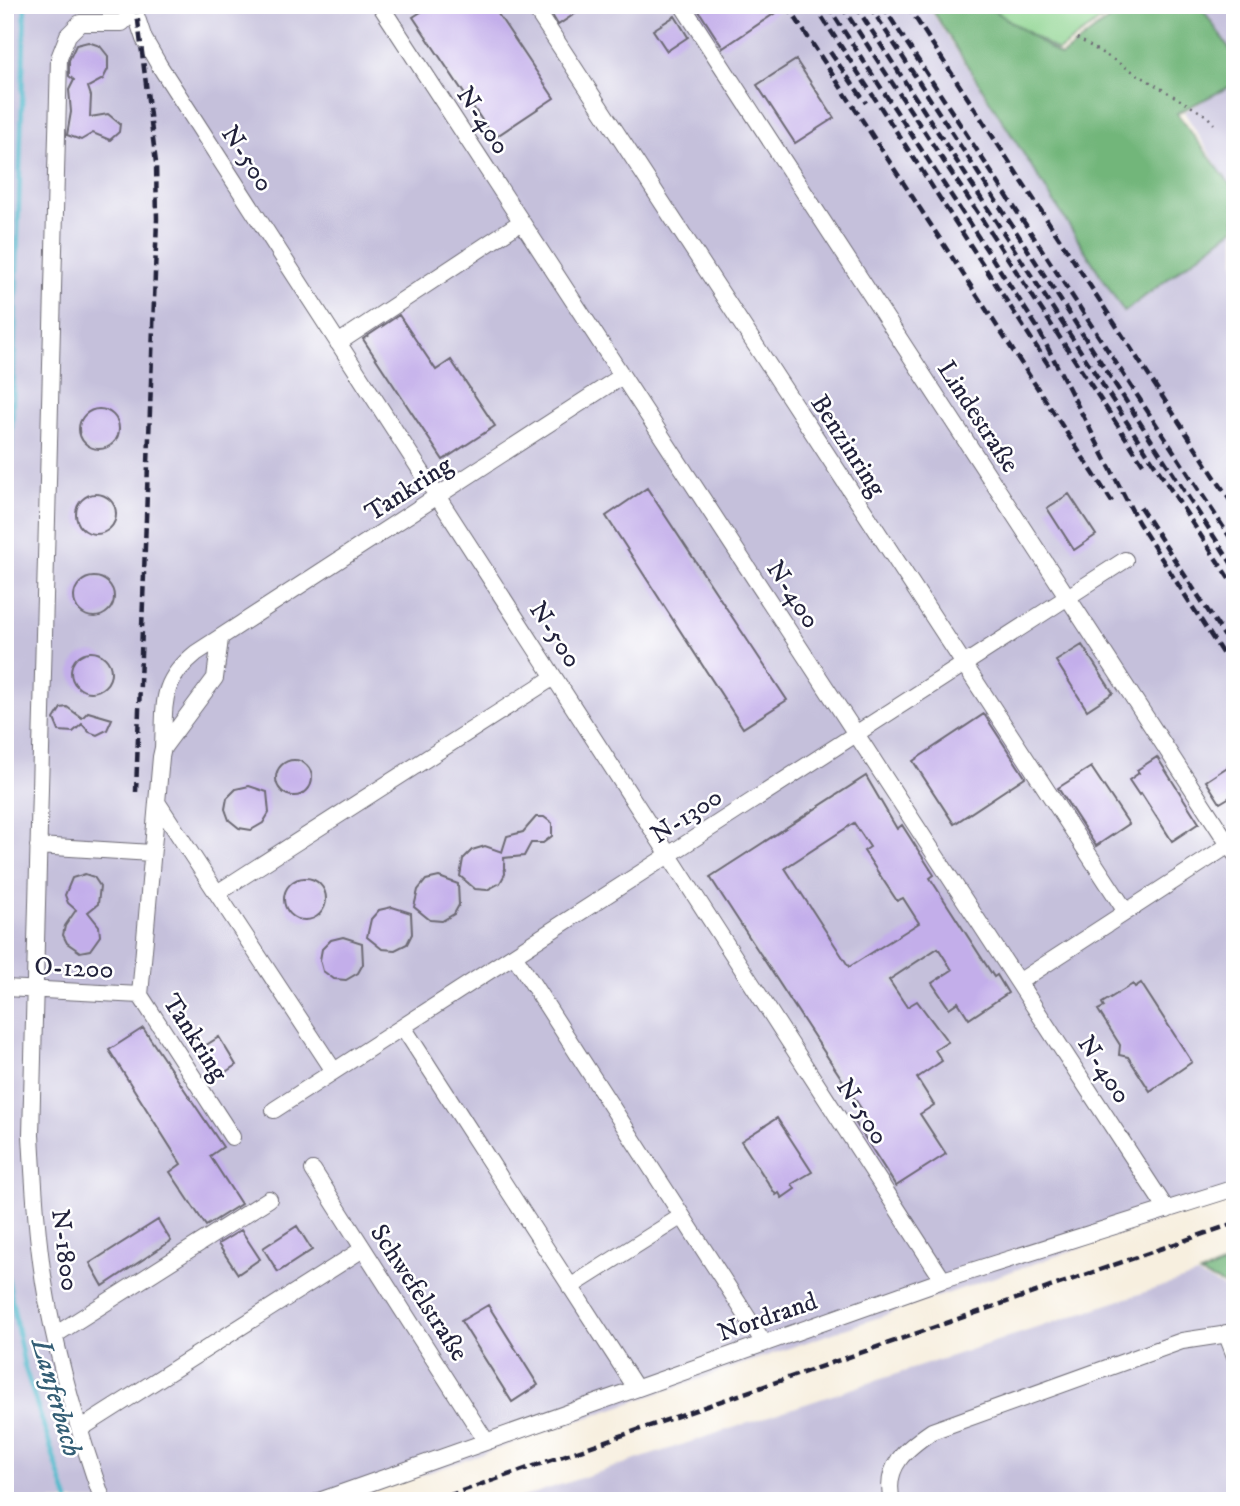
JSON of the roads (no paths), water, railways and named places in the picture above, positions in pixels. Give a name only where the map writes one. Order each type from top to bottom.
[{"type":"lane","name":"Benzinring","points":[[534,5],[1125,910]]},
{"type":"lane","name":"Lindestraße","points":[[682,5],[1232,850]]},
{"type":"lane","name":"N-400","points":[[381,6],[1167,1210]]},
{"type":"lane","name":"N-500","points":[[137,8],[144,39],[159,65],[943,1280]]},
{"type":"lane","name":"N-1800","points":[[103,1501],[55,1335],[36,1212],[32,1148],[38,846],[60,58],[68,35],[80,23],[122,23],[137,8]]},
{"type":"lane","points":[[338,343],[521,222]]},
{"type":"lane","name":"Tankring","points":[[232,1138],[140,995],[163,748],[165,689],[176,669],[622,376]]},
{"type":"lane","name":"N-1300","points":[[274,1110],[669,856],[855,732],[1125,560]]},
{"type":"lane","points":[[163,748],[215,678],[220,639]]},
{"type":"lane","points":[[217,893],[554,677]]},
{"type":"lane","points":[[157,802],[334,1071]]},
{"type":"lane","points":[[38,846],[152,853]]},
{"type":"lane","points":[[1020,981],[1125,910],[1232,850]]},
{"type":"lane","points":[[514,956],[764,1343]]},
{"type":"lane","name":"O-1200","points":[[5,988],[140,995]]},
{"type":"lane","points":[[403,1027],[636,1388]]},
{"type":"lane","name":"Schwefelstraße","points":[[313,1170],[486,1441]]},
{"type":"lane","name":"Nordrand","points":[[319,1501],[943,1280],[1235,1188]]},
{"type":"lane","points":[[55,1335],[269,1199]]},
{"type":"lane","points":[[570,1287],[682,1216]]},
{"type":"lane","points":[[80,1429],[363,1249]]},
{"type":"lane","points":[[892,1501],[891,1470],[905,1450],[932,1431],[1182,1341],[1230,1333],[1235,1356]]},
{"type":"waterway","name":"Lanferbach","points":[[5,652],[25,5]]},
{"type":"waterway","name":"Lanferbach","points":[[5,1262],[24,1365],[68,1501]]},
{"type":"railway","points":[[136,5],[156,163],[157,219],[136,792]]},
{"type":"railway","points":[[787,5],[1112,502]]},
{"type":"railway","points":[[814,5],[1049,366]]},
{"type":"railway","points":[[827,5],[1037,327],[1138,522],[1235,673]]},
{"type":"railway","points":[[841,5],[1143,464]]},
{"type":"railway","points":[[855,5],[1235,588]]},
{"type":"railway","points":[[869,5],[1235,569]]},
{"type":"railway","points":[[882,5],[1235,545]]},
{"type":"railway","points":[[907,5],[1235,508]]},
{"type":"railway","points":[[830,52],[866,103]]},
{"type":"railway","points":[[1140,507],[1235,652]]},
{"type":"railway","points":[[433,1501],[1235,1223]]}]
